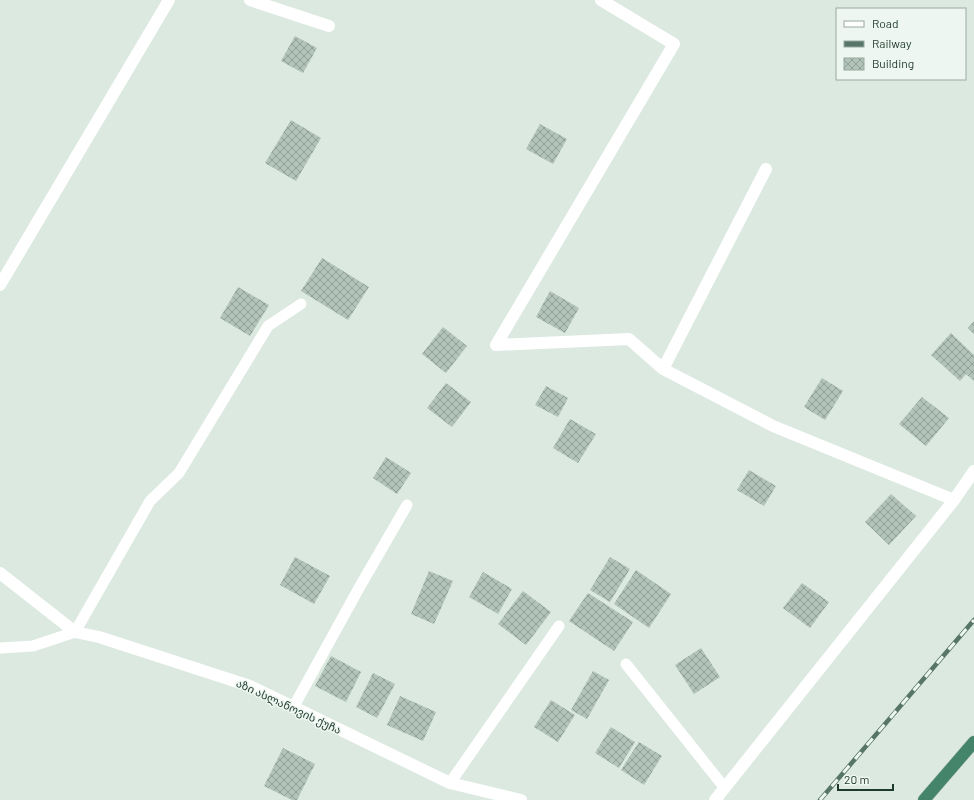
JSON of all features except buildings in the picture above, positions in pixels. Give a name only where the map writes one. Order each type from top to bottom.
[{"type":"highway","points":[[924,800],[974,742]]},
{"type":"street","points":[[0,285],[169,0]]},
{"type":"street","points":[[250,0],[329,26]]},
{"type":"street","points":[[601,0],[674,44],[496,345],[629,339],[664,369],[772,426],[954,500]]},
{"type":"street","points":[[664,369],[766,169]]},
{"type":"street","points":[[715,800],[954,500],[974,471]]},
{"type":"street","name":"აზი ასლანოვის ქუჩა","points":[[0,573],[75,632],[99,637],[250,686],[294,706],[450,783],[521,800]]},
{"type":"lane","points":[[0,648],[33,646],[75,632],[150,501],[179,473],[268,326],[301,304]]},
{"type":"lane","points":[[294,706],[359,588],[408,505]]},
{"type":"lane","points":[[450,783],[559,626]]},
{"type":"lane","points":[[626,664],[724,787]]},
{"type":"railway","points":[[820,800],[974,620]]}]
